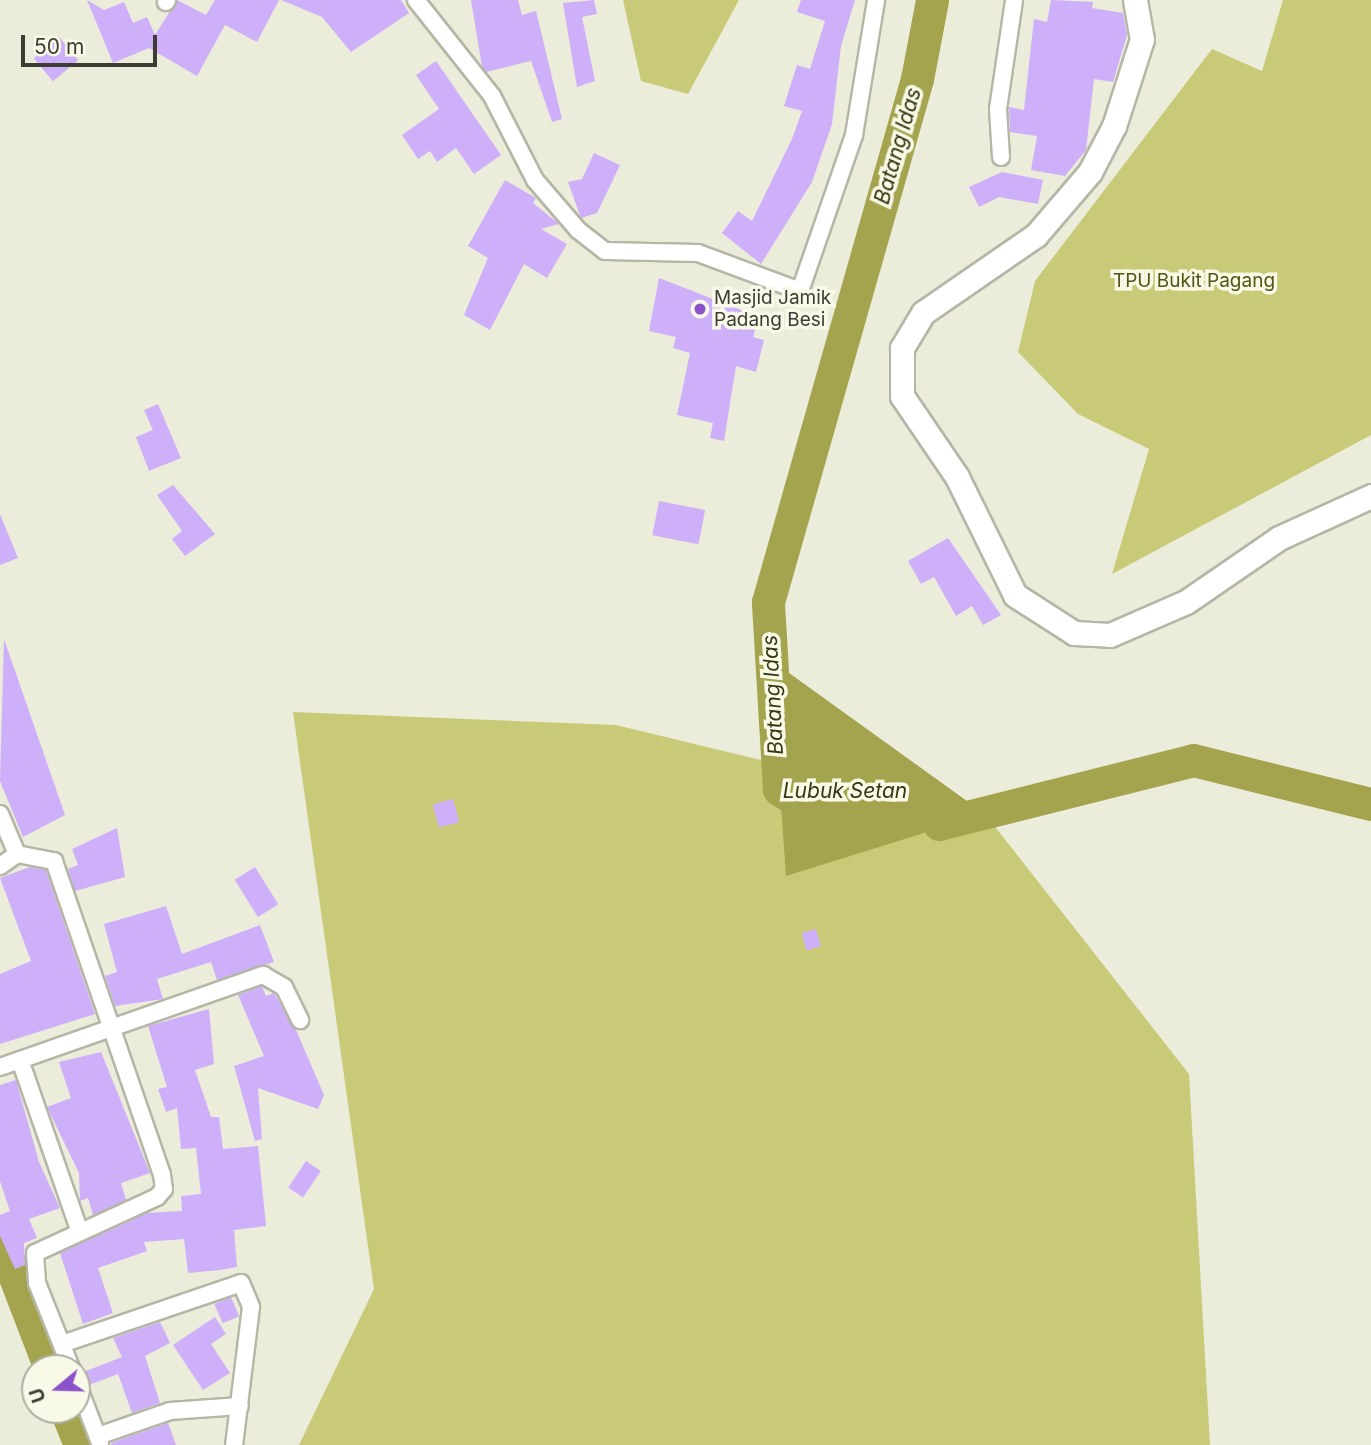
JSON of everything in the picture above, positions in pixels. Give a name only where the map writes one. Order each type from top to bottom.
[{"type":"street","points":[[416,0],[492,96],[535,180],[578,230],[605,251],[698,253],[800,291],[854,135],[876,0]]},
{"type":"street","points":[[1002,157],[998,109],[1014,0]]},
{"type":"street","points":[[1135,0],[1142,39],[1114,126],[1090,172],[1036,236],[923,313],[902,348],[902,396],[957,477],[1015,595],[1059,626],[1110,635],[1186,603],[1279,538],[1371,496]]},
{"type":"street","points":[[0,814],[17,855]]},
{"type":"street","points":[[0,866],[17,855],[54,861],[116,1027],[164,1189],[41,1248],[33,1263],[66,1354]]},
{"type":"street","points":[[0,1067],[263,975],[285,987],[299,1020]]},
{"type":"street","points":[[20,1060],[79,1229]]},
{"type":"street","points":[[62,1345],[241,1283],[251,1307],[234,1445]]},
{"type":"street","points":[[91,1419],[99,1440],[170,1411],[240,1406]]},
{"type":"green space","points":[[623,0],[739,0],[688,94],[641,81]]},
{"type":"green space","name":"TPU Bukit Pagang","points":[[1283,0],[1371,0],[1371,435],[1112,574],[1149,449],[1078,414],[1018,352],[1035,281],[1212,49],[1262,71]]},
{"type":"green space","points":[[293,712],[616,725],[985,814],[1189,1074],[1210,1445],[299,1445],[374,1289]]},
{"type":"water","name":"Lubuk Setan","points":[[771,660],[985,814],[786,876]]},
{"type":"building","points":[[87,0],[104,10],[124,2],[133,23],[147,17],[155,35],[177,0],[206,15],[215,0],[279,0],[257,42],[225,25],[197,76],[149,48],[113,63]]},
{"type":"building","points":[[281,0],[401,0],[409,13],[351,52],[322,17]]},
{"type":"building","points":[[471,0],[518,0],[522,15],[536,11],[562,119],[552,122],[531,61],[486,72],[482,67]]},
{"type":"building","points":[[594,0],[597,14],[582,17],[595,81],[577,87],[563,3]]},
{"type":"building","points":[[801,0],[855,0],[841,46],[832,124],[812,182],[761,264],[722,233],[738,211],[752,221],[792,139],[802,111],[784,106],[797,65],[810,69],[825,21],[797,12]]},
{"type":"building","points":[[1051,0],[1093,2],[1092,8],[1123,13],[1127,35],[1113,82],[1094,79],[1086,150],[1065,176],[1031,170],[1037,136],[1010,132],[1009,107],[1024,110],[1034,19],[1047,22]]},
{"type":"building","points":[[59,37],[78,60],[53,81],[34,58]]},
{"type":"building","points":[[436,61],[501,155],[474,174],[456,148],[437,162],[430,151],[418,159],[402,135],[439,109],[416,75]]},
{"type":"building","points":[[594,153],[620,165],[597,213],[581,218],[568,182],[582,179]]},
{"type":"building","points":[[1002,172],[1043,180],[1038,204],[999,197],[979,207],[969,187]]},
{"type":"building","points":[[505,180],[536,198],[533,203],[559,224],[541,229],[567,244],[547,278],[524,264],[490,330],[464,315],[488,258],[468,246]]},
{"type":"building","points":[[659,278],[759,317],[753,337],[764,340],[756,372],[736,366],[724,441],[710,438],[713,423],[677,415],[690,353],[673,348],[676,337],[649,331]]},
{"type":"building","points":[[158,404],[181,458],[149,471],[136,437],[153,430],[144,410]]},
{"type":"building","points":[[173,485],[215,534],[185,556],[172,539],[182,531],[157,495]]},
{"type":"building","points":[[659,501],[705,510],[698,544],[652,535]]},
{"type":"building","points":[[0,514],[18,558],[0,565]]},
{"type":"building","points":[[948,538],[1001,615],[983,625],[972,606],[956,616],[934,577],[921,584],[908,561]]},
{"type":"building","points":[[4,639],[65,815],[23,837],[0,781]]},
{"type":"building","points":[[453,799],[459,822],[439,828],[433,804]]},
{"type":"building","points":[[117,828],[125,877],[75,891],[68,869],[78,865],[72,849]]},
{"type":"building","points":[[30,867],[46,870],[95,1014],[0,1044],[0,974],[31,961],[0,878]]},
{"type":"building","points":[[255,867],[278,904],[258,917],[235,880]]},
{"type":"building","points":[[166,906],[182,954],[260,925],[274,962],[217,980],[211,962],[157,979],[163,999],[115,1006],[105,976],[117,972],[104,924]]},
{"type":"building","points":[[816,929],[821,946],[807,950],[802,933]]},
{"type":"building","points":[[262,986],[266,996],[274,993],[296,1030],[324,1095],[318,1109],[258,1088],[262,1139],[255,1141],[234,1066],[264,1056],[238,995]]},
{"type":"building","points":[[209,1009],[214,1064],[195,1070],[211,1117],[219,1117],[223,1149],[258,1146],[266,1226],[234,1230],[237,1267],[220,1270],[188,1273],[184,1239],[144,1242],[147,1251],[98,1268],[113,1313],[83,1324],[60,1253],[147,1213],[182,1211],[181,1196],[201,1194],[196,1148],[181,1149],[177,1108],[166,1112],[158,1089],[167,1087],[148,1026]]},
{"type":"building","points":[[101,1052],[150,1173],[121,1183],[126,1200],[93,1215],[88,1198],[80,1201],[79,1173],[47,1107],[71,1098],[59,1062]]},
{"type":"building","points":[[16,1080],[39,1162],[60,1208],[29,1219],[37,1238],[24,1243],[25,1265],[15,1269],[0,1236],[0,1215],[10,1211],[0,1181],[0,1085]]},
{"type":"building","points":[[306,1161],[321,1171],[303,1198],[288,1188]]},
{"type":"building","points":[[231,1297],[239,1316],[223,1323],[214,1304]]},
{"type":"building","points":[[215,1317],[226,1334],[211,1344],[230,1373],[203,1390],[173,1345]]},
{"type":"building","points":[[160,1322],[170,1343],[145,1356],[160,1403],[132,1413],[118,1374],[91,1384],[91,1369],[122,1357],[113,1338]]},
{"type":"building","points":[[168,1423],[176,1445],[111,1445],[111,1443]]},
{"type":"waterway","name":"Batang Idas","points":[[818,815],[779,789],[768,602],[917,79],[932,0]]},
{"type":"waterway","name":"Batang Idas","points":[[939,824],[1193,760],[1371,804]]},
{"type":"waterway","points":[[0,1238],[45,1354]]},
{"type":"waterway","points":[[72,1424],[80,1445]]},
{"type":"place","name":"Masjid Jamik Padang Besi","points":[[700,309]]}]
